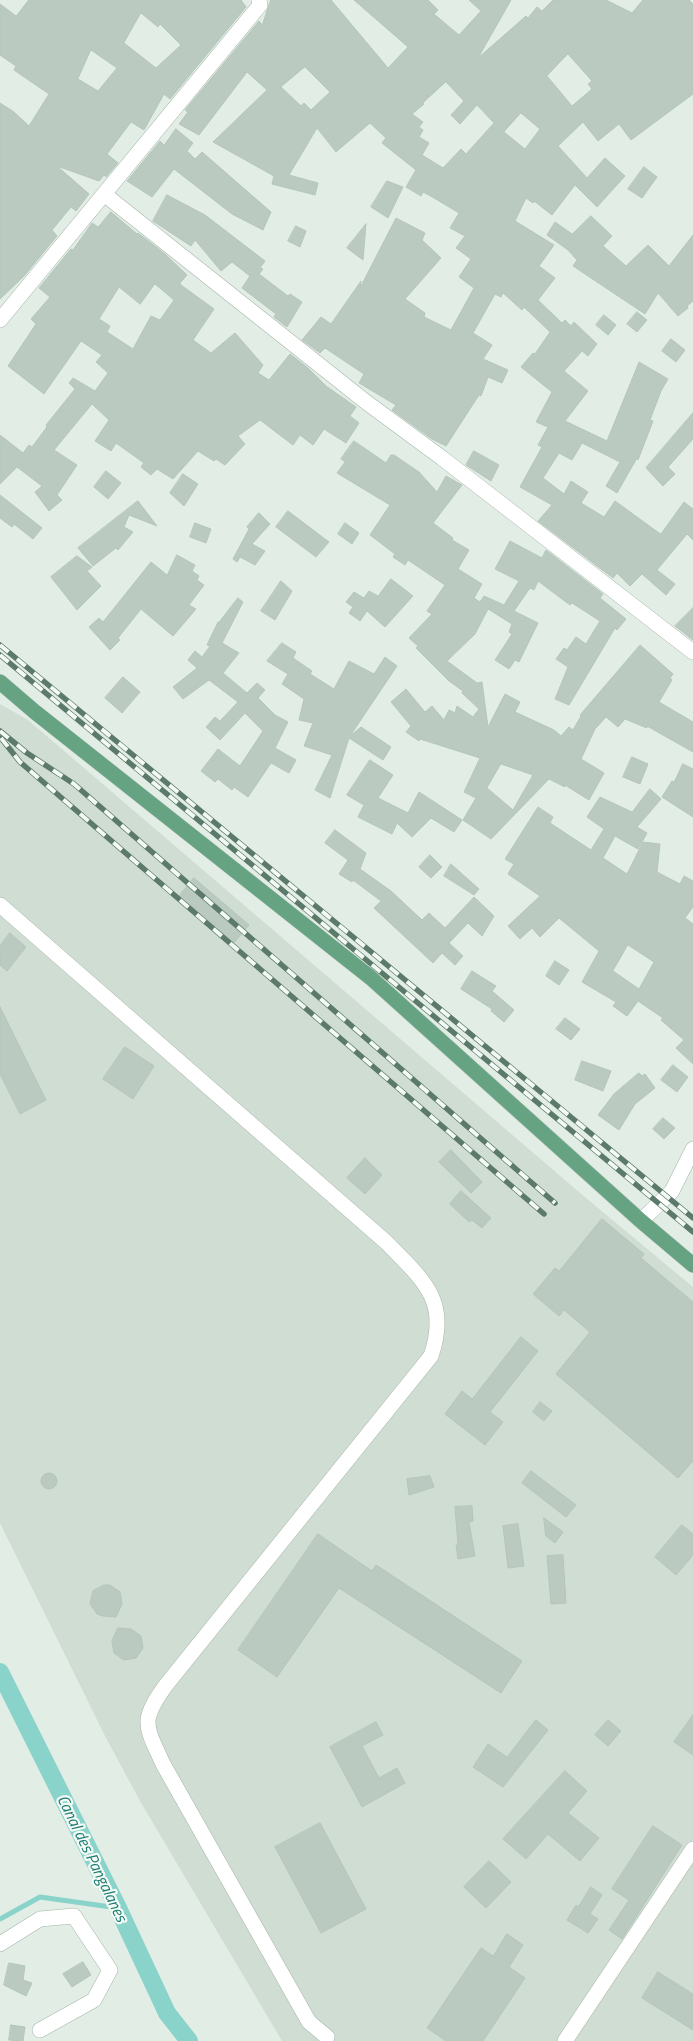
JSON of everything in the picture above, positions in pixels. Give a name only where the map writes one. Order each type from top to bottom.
[{"type":"main road","points":[[0,682],[35,712],[371,978],[641,1221],[693,1264]]},
{"type":"street","points":[[0,320],[260,5],[260,0]]},
{"type":"street","points":[[104,194],[366,402],[442,458],[693,652]]},
{"type":"street","points":[[0,905],[386,1242],[426,1285],[434,1300],[437,1337],[431,1356],[166,1685],[149,1712],[147,1728],[163,1764],[309,2022],[327,2037]]},
{"type":"street","points":[[641,1221],[672,1191],[693,1149]]},
{"type":"street","points":[[565,2041],[693,1849]]},
{"type":"street","points":[[0,1944],[40,1919],[74,1916],[110,1970],[94,2000],[40,2030]]},
{"type":"shaded area","points":[[0,704],[28,720],[586,1198],[693,1287],[693,2041],[282,2041],[140,1801],[105,1736],[0,1523]]},
{"type":"building","points":[[29,0],[241,0],[246,7],[170,99],[164,94],[144,130],[131,122],[107,154],[118,163],[106,177],[104,175],[99,181],[57,166],[89,194],[76,211],[71,207],[52,230],[57,236],[24,276],[0,299],[0,103],[14,112],[29,126],[49,94],[14,70],[16,66],[0,55],[0,4],[16,16]],"holes":[[[141,13],[158,27],[160,24],[181,45],[156,68],[124,43]],[[91,50],[117,68],[98,91],[78,79]]]},
{"type":"building","points":[[271,0],[331,0],[388,68],[408,47],[354,0],[428,0],[438,10],[434,14],[459,35],[481,11],[469,0],[511,0],[478,58],[526,16],[528,18],[537,7],[542,11],[553,0],[606,0],[632,13],[643,0],[689,0],[693,4],[693,94],[631,140],[619,124],[598,141],[583,122],[558,146],[587,178],[605,158],[625,176],[597,207],[575,185],[552,215],[534,201],[533,203],[526,198],[515,221],[554,245],[539,266],[555,278],[538,300],[562,323],[565,320],[571,326],[574,322],[597,344],[588,356],[582,351],[564,371],[588,391],[565,421],[607,441],[639,362],[668,379],[661,391],[650,420],[653,421],[638,460],[637,458],[617,493],[606,486],[620,462],[582,443],[572,460],[559,453],[543,478],[564,494],[571,481],[588,492],[581,503],[604,517],[615,501],[661,534],[684,502],[693,509],[693,540],[687,534],[657,570],[675,584],[666,595],[642,574],[630,586],[617,573],[613,578],[538,521],[552,505],[520,487],[542,447],[538,445],[548,427],[536,422],[552,392],[521,367],[533,353],[535,354],[550,332],[524,307],[522,310],[503,293],[501,297],[495,294],[473,333],[492,345],[483,359],[508,370],[502,383],[488,377],[481,396],[479,395],[446,446],[432,439],[392,410],[396,405],[359,383],[364,374],[325,348],[320,353],[302,340],[321,317],[331,324],[361,281],[360,288],[396,218],[425,233],[422,240],[441,258],[405,299],[425,313],[424,317],[451,330],[474,288],[459,277],[471,259],[456,248],[465,236],[450,228],[459,213],[423,192],[421,196],[406,187],[416,170],[382,143],[386,138],[370,123],[336,152],[317,128],[289,175],[318,183],[315,195],[272,184],[274,176],[213,142],[267,90],[247,72],[199,135],[179,124],[188,112],[185,110],[259,21],[262,25]],"holes":[[[568,54],[592,81],[588,84],[592,89],[572,106],[547,76]],[[305,67],[330,92],[311,110],[304,103],[301,106],[281,87]],[[446,82],[464,101],[451,115],[460,124],[477,105],[494,123],[466,154],[461,149],[443,168],[422,155],[429,143],[419,137],[423,130],[419,127],[423,122],[412,114]],[[521,113],[540,129],[525,149],[504,132]]]},
{"type":"building","points":[[176,129],[193,143],[187,151],[195,159],[202,152],[271,212],[263,230],[232,214],[174,169],[152,197],[127,181],[160,141],[164,145]]},
{"type":"building","points":[[644,167],[657,177],[642,198],[628,189]]},
{"type":"building","points":[[387,181],[403,187],[388,218],[371,207]]},
{"type":"building","points":[[167,195],[205,215],[265,261],[260,268],[263,269],[259,274],[288,296],[290,294],[302,302],[287,327],[274,317],[276,314],[242,288],[250,276],[232,262],[221,271],[195,240],[191,246],[153,221]]},
{"type":"building","points":[[111,212],[165,254],[187,275],[180,283],[181,285],[214,309],[193,340],[211,353],[235,333],[263,365],[258,373],[269,380],[290,354],[326,386],[356,407],[350,416],[359,423],[346,443],[324,429],[313,445],[300,435],[293,445],[260,420],[238,436],[245,444],[225,465],[216,459],[214,461],[198,451],[173,479],[157,469],[151,475],[141,467],[144,463],[116,443],[111,451],[95,441],[109,420],[92,404],[54,450],[77,465],[57,495],[62,500],[49,511],[35,492],[42,486],[17,467],[0,484],[0,435],[23,453],[29,445],[32,447],[47,427],[46,425],[75,389],[69,383],[73,378],[95,391],[108,373],[96,362],[102,355],[81,341],[44,394],[8,366],[36,324],[31,319],[50,297],[39,288],[71,249],[73,250],[92,223],[98,227]],"holes":[[[155,284],[174,300],[160,320],[151,316],[133,349],[107,332],[110,326],[99,319],[119,287],[140,304]]]},
{"type":"building","points":[[591,216],[612,236],[603,246],[626,266],[648,245],[669,266],[693,235],[693,301],[687,306],[688,308],[678,316],[658,293],[645,314],[573,266],[577,260],[568,250],[547,235],[555,222],[572,234]]},
{"type":"building","points":[[366,224],[363,260],[347,248]]},
{"type":"building","points":[[296,226],[306,231],[300,247],[288,241]]},
{"type":"building","points":[[637,312],[647,320],[637,332],[627,324]]},
{"type":"building","points":[[604,315],[616,325],[608,335],[596,325]]},
{"type":"building","points":[[671,339],[685,350],[676,362],[662,351]]},
{"type":"building","points":[[693,413],[693,439],[668,467],[675,474],[663,486],[646,468]]},
{"type":"building","points":[[354,441],[386,463],[391,455],[394,455],[419,472],[437,492],[446,476],[462,485],[433,523],[453,538],[452,540],[469,550],[458,569],[482,584],[474,598],[480,602],[484,596],[504,605],[519,581],[495,569],[510,541],[542,558],[546,550],[603,594],[600,598],[626,619],[617,630],[615,628],[569,705],[555,699],[568,667],[556,659],[564,648],[567,650],[576,637],[586,644],[600,621],[572,603],[570,605],[538,581],[534,590],[530,588],[514,611],[538,623],[519,662],[515,660],[509,669],[495,660],[512,634],[509,632],[512,624],[488,609],[475,634],[447,661],[477,683],[482,682],[488,727],[505,694],[520,702],[515,712],[554,730],[561,736],[569,727],[573,730],[580,715],[640,645],[673,674],[670,678],[672,680],[659,702],[693,722],[693,752],[647,726],[647,728],[625,719],[618,727],[606,717],[595,729],[581,759],[604,773],[589,800],[565,785],[565,787],[549,779],[491,839],[463,820],[476,798],[464,792],[480,758],[420,739],[419,741],[406,732],[411,726],[391,702],[406,689],[425,712],[432,706],[444,720],[449,710],[455,713],[457,706],[473,717],[479,709],[462,693],[463,691],[449,681],[416,648],[418,646],[409,638],[432,614],[427,611],[445,585],[408,560],[405,565],[393,557],[395,554],[370,535],[390,505],[337,473],[345,462],[341,459]],"holes":[[[501,764],[533,775],[513,810],[487,788]]]},
{"type":"building","points":[[474,451],[499,465],[491,481],[466,465]]},
{"type":"building","points":[[106,471],[121,483],[108,499],[94,487]]},
{"type":"building","points":[[183,474],[198,484],[184,506],[170,493]]},
{"type":"building","points":[[0,495],[42,528],[33,539],[14,524],[12,527],[0,518]]},
{"type":"building","points":[[138,501],[157,526],[129,515],[124,527],[133,532],[118,550],[116,548],[93,566],[78,548]]},
{"type":"building","points":[[288,511],[329,542],[316,557],[276,527]]},
{"type":"building","points":[[259,513],[270,524],[252,544],[265,551],[255,565],[240,557],[237,562],[233,559],[249,529],[247,527]]},
{"type":"building","points":[[195,523],[211,529],[206,543],[190,537]]},
{"type":"building","points":[[345,523],[359,533],[352,544],[338,534]]},
{"type":"building","points":[[177,555],[195,565],[192,571],[199,576],[197,580],[204,585],[189,605],[196,609],[173,636],[141,609],[118,638],[120,640],[110,650],[89,627],[99,618],[103,622],[151,562],[167,575]]},
{"type":"building","points":[[77,556],[92,567],[87,571],[101,586],[77,610],[51,577]]},
{"type":"building","points":[[391,579],[413,596],[385,627],[367,611],[360,621],[349,613],[353,607],[346,602],[354,592],[364,598],[369,591],[378,596]]},
{"type":"building","points":[[281,581],[292,591],[275,620],[261,611]]},
{"type":"building","points":[[238,598],[243,602],[222,643],[239,653],[223,673],[247,693],[257,683],[265,690],[258,698],[275,715],[288,722],[275,748],[296,760],[289,773],[271,763],[248,797],[234,787],[232,790],[218,779],[215,782],[201,771],[218,749],[240,766],[263,731],[245,713],[220,740],[206,727],[215,717],[220,721],[238,702],[209,680],[183,699],[173,687],[197,668],[188,660],[195,651],[202,657],[210,646],[207,645],[218,622]]},
{"type":"building","points":[[693,608],[693,640],[675,626]]},
{"type":"building","points":[[282,643],[296,652],[293,658],[312,671],[310,674],[334,689],[349,661],[374,674],[385,657],[397,666],[350,736],[361,727],[391,747],[383,760],[349,738],[330,798],[315,790],[332,755],[304,746],[313,723],[299,720],[304,699],[282,684],[288,674],[267,661]]},
{"type":"building","points":[[123,677],[140,692],[122,713],[105,698]]},
{"type":"building","points":[[632,757],[648,764],[640,784],[623,777]]},
{"type":"building","points":[[370,760],[393,775],[378,798],[408,813],[419,792],[462,820],[454,832],[431,818],[412,837],[397,823],[392,834],[358,817],[364,805],[347,795]]},
{"type":"building","points":[[683,764],[693,769],[693,817],[662,797],[672,781],[674,782]]},
{"type":"building","points":[[650,789],[661,799],[637,827],[647,833],[638,849],[615,836],[603,858],[627,874],[643,842],[660,844],[657,872],[680,884],[684,876],[693,881],[693,907],[685,918],[693,924],[693,1064],[676,1048],[684,1040],[661,1020],[663,1018],[638,1001],[627,1016],[613,1006],[616,1002],[582,982],[599,951],[559,918],[540,937],[532,928],[520,939],[508,926],[540,896],[508,874],[514,864],[505,859],[538,807],[553,817],[550,823],[591,850],[604,829],[587,817],[600,797],[632,812]],"holes":[[[628,945],[654,962],[639,989],[613,971]]]},
{"type":"building","points":[[335,830],[366,853],[360,869],[391,891],[422,920],[429,913],[445,928],[474,897],[494,916],[482,936],[468,923],[449,943],[463,956],[455,965],[442,953],[433,963],[374,908],[381,901],[353,880],[352,882],[339,874],[348,860],[325,843]]},
{"type":"building","points":[[430,855],[442,867],[431,878],[419,867]]},
{"type":"building","points":[[451,864],[479,889],[474,895],[444,876]]},
{"type":"building","points":[[194,878],[249,925],[232,945],[177,899]]},
{"type":"building","points":[[10,933],[26,947],[7,971],[0,965],[0,946]]},
{"type":"building","points":[[555,961],[569,970],[559,985],[546,976]]},
{"type":"building","points":[[472,971],[496,986],[492,991],[514,1010],[504,1022],[491,1011],[492,1009],[461,989]]},
{"type":"building","points":[[0,1007],[46,1100],[20,1114],[0,1074]]},
{"type":"building","points":[[565,1018],[580,1029],[571,1040],[556,1029]]},
{"type":"building","points":[[125,1047],[154,1066],[133,1099],[103,1079]]},
{"type":"building","points":[[582,1061],[611,1071],[603,1091],[575,1080]]},
{"type":"building","points":[[673,1065],[688,1077],[677,1092],[661,1080]]},
{"type":"building","points":[[639,1073],[642,1076],[645,1074],[655,1088],[635,1104],[619,1130],[598,1115],[614,1094]]},
{"type":"building","points":[[663,1118],[675,1128],[664,1139],[653,1129]]},
{"type":"building","points":[[451,1150],[482,1182],[471,1193],[439,1162]]},
{"type":"building","points":[[365,1158],[382,1175],[365,1194],[347,1178]]},
{"type":"building","points":[[461,1191],[491,1218],[482,1228],[472,1220],[469,1222],[450,1204]]},
{"type":"building","points":[[602,1219],[644,1254],[641,1258],[693,1302],[693,1461],[678,1478],[556,1374],[590,1332],[564,1310],[559,1316],[533,1294],[555,1268],[559,1271]]},
{"type":"building","points":[[521,1337],[538,1351],[490,1412],[503,1422],[485,1445],[445,1414],[462,1391],[472,1399]]},
{"type":"building","points":[[540,1402],[552,1411],[544,1421],[533,1412]]},
{"type":"building","points":[[531,1471],[576,1505],[566,1517],[522,1483]]},
{"type":"building","points":[[49,1473],[57,1481],[49,1489],[41,1481]]},
{"type":"building","points":[[430,1476],[434,1487],[409,1495],[407,1479]]},
{"type":"building","points":[[472,1506],[473,1521],[469,1522],[475,1556],[458,1559],[455,1507]]},
{"type":"building","points":[[544,1518],[563,1532],[555,1543],[546,1536]]},
{"type":"building","points":[[518,1524],[524,1566],[508,1568],[503,1526]]},
{"type":"building","points":[[682,1525],[693,1534],[693,1555],[676,1575],[655,1557]]},
{"type":"building","points":[[318,1534],[372,1571],[376,1565],[522,1661],[501,1693],[339,1588],[277,1677],[238,1650]]},
{"type":"building","points":[[563,1555],[566,1603],[551,1604],[547,1556]]},
{"type":"building","points":[[104,1585],[110,1585],[120,1592],[122,1604],[116,1617],[97,1614],[90,1604],[93,1591]]},
{"type":"building","points":[[118,1628],[131,1629],[141,1636],[143,1648],[136,1658],[124,1660],[114,1653],[112,1641]]},
{"type":"building","points":[[693,1715],[693,1755],[674,1742]]},
{"type":"building","points":[[536,1720],[548,1730],[503,1787],[473,1767],[488,1744],[507,1757]]},
{"type":"building","points":[[608,1720],[621,1731],[608,1746],[595,1735]]},
{"type":"building","points":[[376,1722],[383,1735],[362,1746],[379,1778],[397,1768],[405,1783],[362,1807],[330,1747]]},
{"type":"building","points":[[565,1771],[587,1791],[568,1813],[599,1838],[580,1861],[548,1834],[526,1859],[503,1839]]},
{"type":"building","points":[[320,1823],[366,1909],[321,1933],[275,1847]]},
{"type":"building","points":[[653,1826],[682,1845],[622,1939],[609,1930],[629,1900],[612,1889]]},
{"type":"building","points":[[489,1861],[511,1882],[486,1908],[464,1887]]},
{"type":"building","points":[[591,1887],[602,1895],[590,1914],[598,1919],[588,1933],[567,1920],[576,1905],[578,1907]]},
{"type":"building","points":[[507,1934],[523,1945],[509,1967],[525,1978],[483,2041],[446,2041],[427,2028],[481,1948],[493,1956]]},
{"type":"building","points":[[83,1962],[91,1975],[72,1987],[63,1974]]},
{"type":"building","points":[[9,1963],[25,1966],[23,1980],[32,1983],[26,1996],[4,1985]]},
{"type":"building","points":[[658,1972],[693,1994],[693,2030],[642,1998]]},
{"type":"building","points":[[11,2025],[25,2027],[23,2041],[9,2040]]},
{"type":"waterway","name":"Canal des Pangalanes","points":[[0,1672],[118,1908],[167,2013],[189,2041]]},
{"type":"waterway","points":[[0,1919],[40,1897],[118,1908]]},
{"type":"railway","points":[[0,645],[693,1218]]},
{"type":"railway","points":[[0,655],[693,1232]]},
{"type":"railway","points":[[0,731],[27,753],[74,784],[555,1203]]},
{"type":"railway","points":[[1,738],[20,762],[544,1214]]}]
